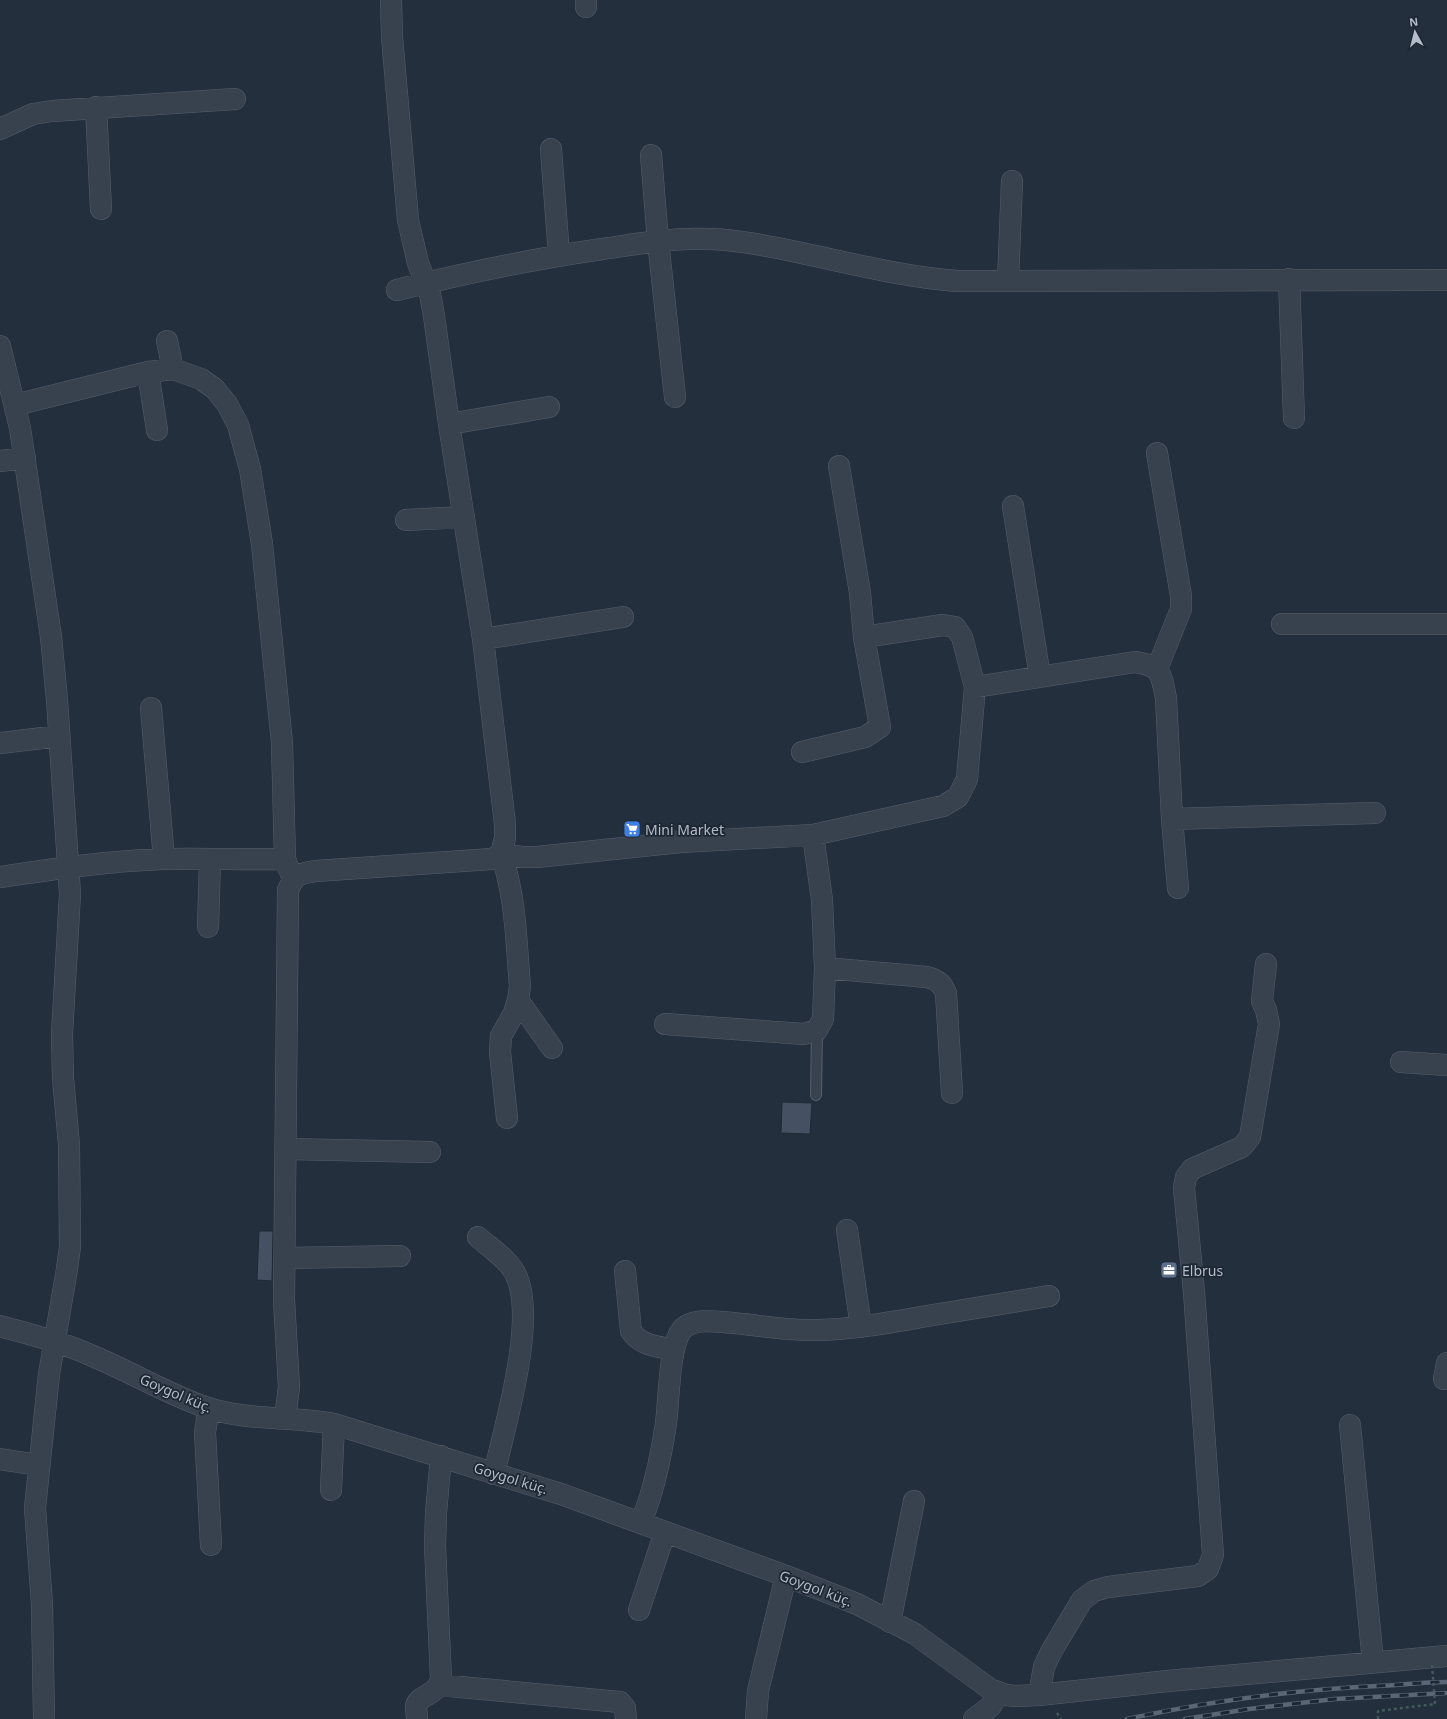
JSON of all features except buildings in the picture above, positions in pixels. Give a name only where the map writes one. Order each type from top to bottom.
[{"type":"street","points":[[391,0],[393,44],[408,220],[414,247],[430,294],[434,311],[449,424],[483,639],[505,824],[505,838],[501,854],[508,874],[512,895],[520,986],[514,1013],[501,1036],[500,1052],[507,1118]]},
{"type":"street","points":[[0,129],[33,114],[96,107],[235,99]]},
{"type":"street","points":[[96,107],[101,210]]},
{"type":"street","points":[[551,149],[559,256]]},
{"type":"street","points":[[651,155],[658,241],[675,396]]},
{"type":"street","points":[[1008,281],[1012,181]]},
{"type":"street","points":[[397,290],[559,256],[658,241],[711,239],[760,244],[934,279],[1008,281],[1289,279],[1447,280]]},
{"type":"street","points":[[1289,279],[1294,418]]},
{"type":"street","points":[[167,341],[173,369]]},
{"type":"street","points":[[0,346],[15,405],[25,458],[51,637],[69,867],[70,918],[62,1034],[63,1078],[69,1145],[71,1226],[66,1275],[49,1374],[38,1465],[35,1508],[42,1604],[44,1719]]},
{"type":"street","points":[[15,405],[148,372],[173,369],[201,379],[215,389],[227,404],[238,425],[250,470],[262,544],[282,743],[284,859],[293,878]]},
{"type":"street","points":[[148,372],[158,430]]},
{"type":"street","points":[[449,424],[549,408]]},
{"type":"street","points":[[1157,454],[1181,596],[1181,609],[1157,669]]},
{"type":"street","points":[[0,461],[25,458]]},
{"type":"street","points":[[802,752],[866,737],[880,727],[864,637],[860,594],[840,466]]},
{"type":"street","points":[[1013,506],[1040,677]]},
{"type":"street","points":[[406,520],[464,517]]},
{"type":"street","points":[[483,639],[623,616]]},
{"type":"street","points":[[1282,624],[1447,624]]},
{"type":"street","points":[[285,1418],[289,1387],[284,1300],[286,1258],[288,890],[293,878],[301,873],[316,871],[478,861],[492,859],[501,854],[522,857],[537,857],[681,842],[813,835],[943,806],[958,797],[966,779],[975,687],[962,637],[955,628],[944,625],[864,637]]},
{"type":"street","points":[[975,687],[1135,662],[1148,664],[1157,669],[1162,679],[1166,698],[1172,819],[1178,888]]},
{"type":"street","points":[[152,708],[164,859]]},
{"type":"street","points":[[0,743],[59,736]]},
{"type":"street","points":[[1172,819],[1376,813]]},
{"type":"street","points":[[665,1024],[804,1034],[817,1030],[824,1019],[825,968],[824,924],[813,835]]},
{"type":"street","points":[[0,877],[69,867],[164,859],[284,859]]},
{"type":"street","points":[[208,927],[210,860]]},
{"type":"street","points":[[1039,1695],[1044,1667],[1051,1652],[1082,1600],[1094,1591],[1108,1587],[1198,1576],[1208,1569],[1213,1555],[1194,1292],[1184,1188],[1186,1176],[1192,1169],[1242,1147],[1250,1137],[1269,1024],[1266,1010],[1262,1001],[1266,964]]},
{"type":"street","points":[[825,968],[927,977],[937,980],[943,986],[946,993],[952,1093]]},
{"type":"street","points":[[518,1000],[552,1048]]},
{"type":"street","points":[[1401,1062],[1447,1065]]},
{"type":"street","points":[[287,1148],[430,1152]]},
{"type":"street","points":[[847,1230],[861,1327]]},
{"type":"street","points":[[478,1237],[515,1272],[521,1289],[523,1332],[520,1356],[494,1474]]},
{"type":"street","points":[[286,1258],[400,1256]]},
{"type":"street","points":[[625,1271],[631,1331],[636,1338],[643,1343],[674,1350]]},
{"type":"street","points":[[641,1522],[651,1498],[666,1423],[674,1350],[677,1337],[682,1329],[701,1321],[799,1330],[861,1327],[1049,1296]]},
{"type":"street","name":"Goygol küç.","points":[[0,1326],[54,1342],[93,1356],[179,1397],[210,1408],[242,1415],[312,1420],[334,1424],[561,1494],[641,1522],[857,1604],[915,1634],[990,1689],[999,1693]]},
{"type":"street","points":[[210,1408],[205,1432],[211,1545]]},
{"type":"street","points":[[331,1490],[334,1424]]},
{"type":"street","points":[[1350,1425],[1374,1662]]},
{"type":"street","points":[[417,1719],[416,1707],[419,1701],[435,1691],[439,1685],[441,1668],[435,1546],[441,1456]]},
{"type":"street","points":[[0,1459],[38,1465]]},
{"type":"street","points":[[890,1622],[914,1501]]},
{"type":"street","points":[[639,1610],[665,1532]]},
{"type":"street","points":[[756,1719],[758,1691],[786,1576]]},
{"type":"street","points":[[974,1719],[990,1707],[999,1693],[1015,1696],[1039,1695],[1168,1681],[1374,1662],[1440,1660]]},
{"type":"street","points":[[439,1685],[620,1702],[625,1708],[626,1719]]},
{"type":"lane","points":[[816,1095],[817,1030]]},
{"type":"path","points":[[1378,1719],[1378,1711],[1435,1704],[1440,1660]]},
{"type":"railway","points":[[1127,1719],[1189,1707],[1283,1693],[1447,1682]]},
{"type":"railway","points":[[1185,1719],[1249,1709],[1335,1699],[1447,1693]]},
{"type":"place","name":"Mini Market","points":[[632,829]]},
{"type":"place","name":"Elbrus","points":[[1169,1270]]}]
